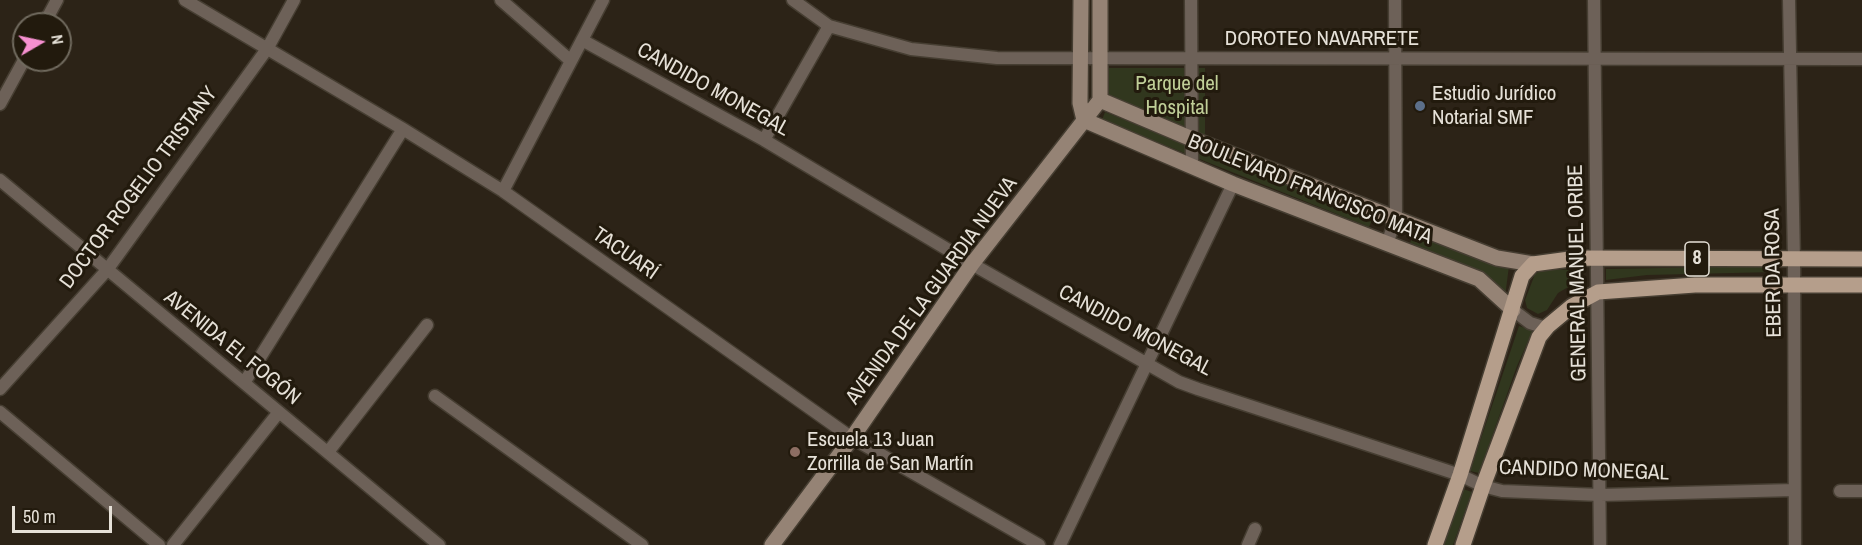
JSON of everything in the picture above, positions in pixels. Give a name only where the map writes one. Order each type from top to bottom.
[{"type":"main road","name":"BOULEVARD FRANCISCO MATA","points":[[1533,264],[1554,260],[1597,259],[1862,259]]},
{"type":"main road","points":[[1435,545],[1460,475],[1522,276],[1533,264]]},
{"type":"main road","name":"8","points":[[1463,545],[1539,337],[1548,326],[1572,306],[1598,292],[1695,285],[1862,285]]},
{"type":"street","name":"TACUARÍ","points":[[185,0],[503,191],[852,438],[1039,545]]},
{"type":"street","name":"DOCTOR ROGELIO TRISTANY","points":[[0,389],[107,270],[267,49],[294,0]]},
{"type":"street","points":[[501,0],[571,61]]},
{"type":"street","points":[[503,191],[603,0]]},
{"type":"street","name":"DOROTEO NAVARRETE","points":[[793,0],[829,26],[911,49],[997,58],[1862,59]]},
{"type":"street","points":[[1081,0],[1080,103],[1084,120]]},
{"type":"street","points":[[1100,0],[1100,100]]},
{"type":"street","points":[[1191,0],[1192,166]]},
{"type":"street","points":[[1386,244],[1396,218],[1395,0]]},
{"type":"street","name":"GENERAL MANUEL ORIBE","points":[[1594,0],[1600,545]]},
{"type":"street","name":"EBER DA ROSA","points":[[1789,0],[1794,260],[1795,545]]},
{"type":"street","points":[[764,140],[829,26]]},
{"type":"street","name":"CANDIDO MONEGAL","points":[[582,40],[764,140],[972,264],[1179,382],[1460,475],[1483,486],[1515,492],[1600,495],[1794,490]]},
{"type":"street","points":[[0,104],[17,72]]},
{"type":"street","name":"BOULEVARD FRANCISCO MATA","points":[[1100,100],[1192,139],[1497,258],[1533,264]]},
{"type":"street","name":"AVENIDA DE LA GUARDIA NUEVA","points":[[772,545],[852,438],[972,264],[1100,100]]},
{"type":"street","name":"BOULEVARD FRANCISCO MATA","points":[[1084,120],[1233,184],[1479,279],[1530,323],[1543,327],[1548,326]]},
{"type":"street","points":[[243,383],[403,129]]},
{"type":"street","name":"AVENIDA EL FOGÓN","points":[[0,180],[439,545]]},
{"type":"street","points":[[1060,545],[1233,184]]},
{"type":"street","points":[[328,452],[427,325]]},
{"type":"street","points":[[435,396],[642,545]]},
{"type":"street","points":[[0,412],[159,545]]},
{"type":"street","points":[[173,545],[279,412]]},
{"type":"street","points":[[1840,491],[1862,491]]},
{"type":"street","points":[[1248,545],[1255,529]]},
{"type":"green space","name":"Parque del Hospital","points":[[1108,68],[1205,68],[1205,138],[1107,96]]},
{"type":"green space","points":[[1105,112],[1373,218],[1369,227],[1102,120]]},
{"type":"green space","points":[[1414,234],[1485,262],[1509,266],[1505,297],[1409,245]]},
{"type":"green space","points":[[1775,266],[1775,272],[1647,275],[1606,280],[1606,269]]},
{"type":"green space","points":[[1545,269],[1577,270],[1579,277],[1575,283],[1558,293],[1547,310],[1538,314],[1527,308],[1525,300],[1535,274]]},
{"type":"green space","points":[[1519,326],[1533,330],[1517,366],[1479,473],[1470,471]]},
{"type":"green space","points":[[1463,489],[1472,492],[1453,545],[1444,545]]},
{"type":"place","name":"Estudio Jurídico Notarial SMF","points":[[1420,106]]},
{"type":"place","name":"Escuela 13 Juan Zorrilla de San Martín","points":[[795,452]]}]
